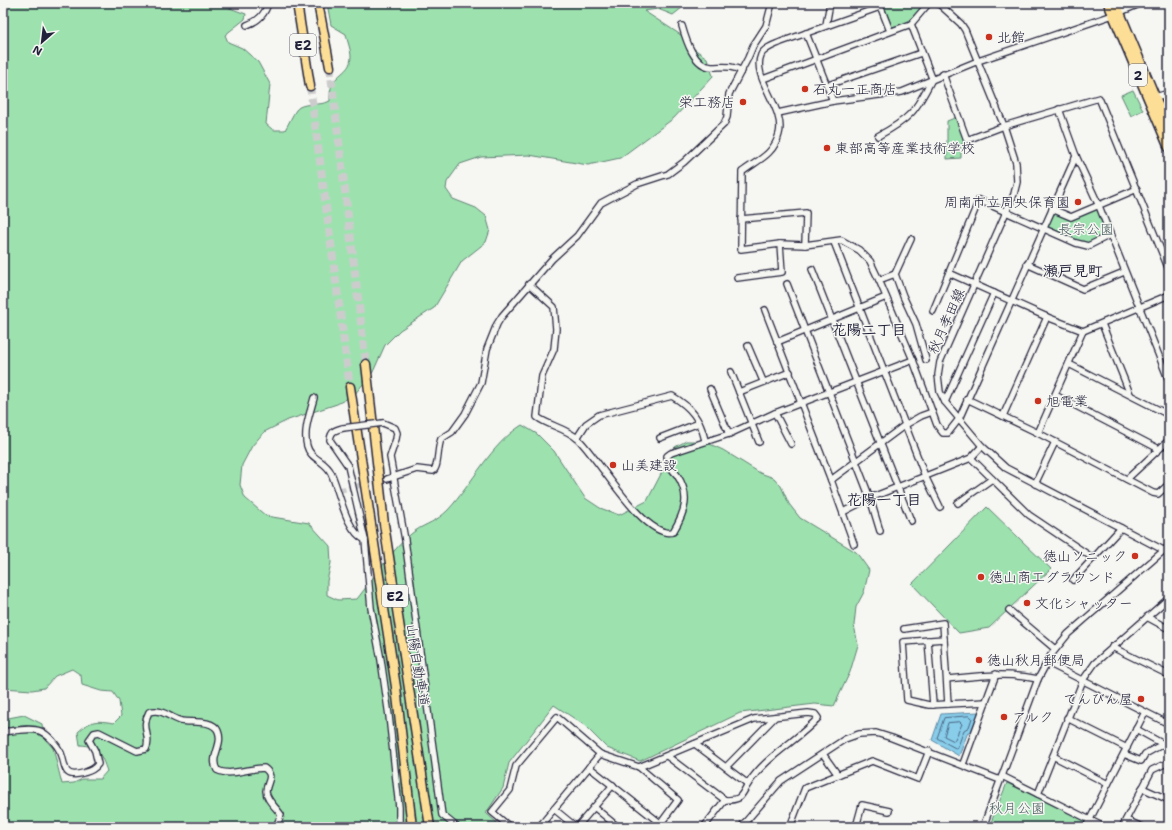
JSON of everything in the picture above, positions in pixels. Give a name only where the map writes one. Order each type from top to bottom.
[{"type":"highway","name":"E2","points":[[297,3],[310,86]]},
{"type":"highway","name":"E2","points":[[318,3],[330,67]]},
{"type":"highway","name":"2","points":[[1108,3],[1116,14],[1169,130]]},
{"type":"highway","name":"2","points":[[1116,3],[1116,14],[1169,148]]},
{"type":"highway","name":"山陽自動車道","points":[[366,364],[384,524],[430,827]]},
{"type":"highway","name":"山陽自動車道","points":[[350,387],[394,672],[412,827]]},
{"type":"street","points":[[247,26],[259,18],[266,10],[268,3]]},
{"type":"street","points":[[390,478],[421,469],[433,471],[437,467],[436,453],[440,439],[452,432],[465,414],[481,383],[484,375],[486,355],[497,324],[514,300],[577,236],[604,200],[638,184],[668,174],[684,162],[724,124],[727,117],[729,94],[742,71],[753,46],[769,19],[772,3]]},
{"type":"street","points":[[826,25],[830,3]]},
{"type":"street","points":[[763,79],[911,24],[929,3]]},
{"type":"street","name":"秋月孝田線","points":[[938,3],[961,24],[978,61],[1004,126],[1017,172],[1014,194],[1007,212],[940,362],[938,375],[939,386],[945,402],[982,446],[1006,468],[1166,551]]},
{"type":"street","points":[[778,113],[833,101],[902,92],[932,78],[1116,14],[1142,3]]},
{"type":"street","points":[[890,31],[880,5],[806,33],[766,50],[761,55],[759,66],[778,113],[780,134],[772,148],[762,160],[742,172],[741,249],[780,244],[805,245],[841,240],[860,250],[870,260],[913,360],[937,426],[943,433],[948,433],[959,419],[1076,156]]},
{"type":"street","points":[[911,24],[932,78]]},
{"type":"street","points":[[682,26],[692,52],[702,64],[710,67],[733,66],[742,71]]},
{"type":"street","points":[[806,33],[828,85],[833,101]]},
{"type":"street","points":[[828,85],[921,53]]},
{"type":"street","points":[[943,74],[967,140],[1004,126],[1099,98],[1169,270]]},
{"type":"street","points":[[878,136],[911,115],[916,109],[932,78]]},
{"type":"street","points":[[1155,97],[1169,93]]},
{"type":"street","points":[[1059,109],[1076,156],[1099,206],[1124,272],[1169,381]]},
{"type":"street","points":[[1052,209],[1071,217],[1137,189]]},
{"type":"street","points":[[933,311],[979,200],[1076,243],[1088,246],[1110,235]]},
{"type":"street","points":[[741,219],[806,213],[805,245]]},
{"type":"street","points":[[911,239],[895,274],[916,324],[926,360]]},
{"type":"street","points":[[834,242],[925,476],[940,507]]},
{"type":"street","points":[[737,278],[782,272],[780,244]]},
{"type":"street","points":[[1027,264],[1084,289],[1124,272]]},
{"type":"street","points":[[812,269],[911,520]]},
{"type":"street","points":[[949,272],[1047,317],[1084,331],[1140,309],[1169,295]]},
{"type":"street","points":[[879,280],[895,274]]},
{"type":"street","points":[[529,284],[554,308],[556,329],[554,349],[542,376],[537,417],[577,438],[590,450],[623,498],[634,510],[656,530],[668,533],[673,532],[678,524],[686,496],[683,485],[667,462],[667,456],[671,453],[705,440],[729,434],[776,413],[913,360]]},
{"type":"street","points":[[787,284],[870,498],[880,531]]},
{"type":"street","points":[[945,402],[994,293]]},
{"type":"street","points":[[777,342],[804,329],[886,297]]},
{"type":"street","points":[[765,310],[802,403],[854,544]]},
{"type":"street","points":[[1003,416],[1047,317]]},
{"type":"street","points":[[1102,324],[1130,394]]},
{"type":"street","points":[[1038,433],[1084,331]]},
{"type":"street","points":[[748,346],[763,381]]},
{"type":"street","points":[[1069,364],[1169,414]]},
{"type":"street","points":[[731,372],[759,442]]},
{"type":"street","points":[[739,392],[763,381],[790,372]]},
{"type":"street","points":[[710,389],[729,434]]},
{"type":"street","points":[[1055,395],[1159,449]]},
{"type":"street","points":[[577,438],[586,424],[599,415],[672,396],[686,404],[699,423],[705,440]]},
{"type":"street","points":[[314,398],[307,426],[306,445],[313,457],[330,471],[352,528],[359,537],[365,540]]},
{"type":"street","points":[[967,399],[1038,433],[1154,493],[1158,494],[1169,484]]},
{"type":"street","points":[[831,480],[905,425],[932,412]]},
{"type":"street","points":[[776,413],[791,444]]},
{"type":"street","points":[[660,438],[699,423]]},
{"type":"street","points":[[399,827],[399,808],[389,716],[382,660],[371,608],[365,540],[348,466],[330,440],[334,430],[383,424],[395,428],[397,433],[390,457],[390,478],[405,540],[442,815],[457,827]]},
{"type":"street","points":[[1127,479],[1169,440]]},
{"type":"street","points":[[1035,484],[1055,442]]},
{"type":"street","points":[[843,512],[870,498],[971,458],[982,446]]},
{"type":"street","points":[[971,458],[1029,515],[1093,558]]},
{"type":"street","points":[[958,503],[992,479]]},
{"type":"street","points":[[1073,580],[1121,528]]},
{"type":"street","points":[[983,827],[1038,679],[1046,662],[1068,634],[1089,614],[1166,551],[1169,546]]},
{"type":"street","points":[[1038,794],[1083,680],[1095,663],[1169,598]]},
{"type":"street","points":[[1008,610],[1055,649]]},
{"type":"street","points":[[1147,617],[1169,629]]},
{"type":"street","points":[[904,629],[943,624],[948,704]]},
{"type":"street","points":[[944,639],[903,642],[907,700],[933,705],[986,702]]},
{"type":"street","points":[[928,640],[933,705]]},
{"type":"street","points":[[1112,647],[1169,675]]},
{"type":"street","points":[[1046,662],[1169,724]]},
{"type":"street","points":[[947,679],[996,674],[1016,674],[1038,679]]},
{"type":"street","points":[[963,764],[996,674]]},
{"type":"street","points":[[3,732],[38,730],[45,734],[62,755],[62,764],[67,771],[76,775],[89,771],[98,764],[95,751],[89,740],[94,733],[99,732],[137,751],[146,749],[148,740],[144,720],[149,712],[160,710],[178,720],[211,725],[219,732],[220,741],[214,759],[217,770],[222,772],[232,772],[264,768],[268,771],[270,780],[266,790],[268,799],[281,815],[276,827]]},
{"type":"street","points":[[1086,827],[1145,712]]},
{"type":"street","points":[[639,767],[754,719],[808,713],[815,714],[818,718],[763,765],[748,784],[740,798],[734,800],[725,800],[667,756]]},
{"type":"street","points":[[510,827],[492,812],[510,790],[516,766],[557,717],[600,754],[639,767],[678,800],[663,825],[589,767]]},
{"type":"street","points":[[726,766],[776,717]]},
{"type":"street","points":[[1067,718],[1127,748]]},
{"type":"street","points":[[1124,754],[1141,761],[1145,754],[1164,744],[1136,729]]},
{"type":"street","points":[[745,826],[781,781],[846,739],[858,734],[876,733],[1001,778],[1038,794],[1104,827]]},
{"type":"street","points":[[695,744],[748,784]]},
{"type":"street","points":[[790,827],[805,788],[872,761],[918,779],[929,751]]},
{"type":"street","points":[[539,827],[600,754]]},
{"type":"street","points":[[823,754],[838,775]]},
{"type":"street","points":[[1053,756],[1108,784]]},
{"type":"street","points":[[1122,827],[1152,770],[1169,762]]},
{"type":"street","points":[[554,809],[576,827],[613,785]]},
{"type":"street","points":[[1142,788],[1169,800]]},
{"type":"street","points":[[704,827],[725,800]]},
{"type":"street","points":[[856,827],[862,804],[889,810]]},
{"type":"street","points":[[594,807],[618,827]]},
{"type":"street","points":[[1126,820],[1142,827]]},
{"type":"green space","points":[[3,3],[216,3],[246,14],[245,19],[225,35],[228,42],[242,48],[258,62],[270,84],[266,124],[273,130],[285,130],[299,107],[321,104],[330,101],[332,84],[350,63],[351,53],[346,34],[331,25],[327,3],[688,3],[673,15],[658,9],[644,11],[684,37],[690,46],[707,58],[713,76],[674,118],[620,158],[588,165],[529,155],[481,157],[460,164],[447,182],[446,189],[453,199],[476,208],[486,216],[490,230],[486,242],[462,261],[434,308],[400,330],[385,345],[373,372],[354,395],[337,404],[288,420],[264,432],[252,446],[242,465],[240,485],[245,498],[266,516],[309,523],[330,546],[331,563],[327,581],[327,595],[338,600],[357,599],[384,563],[407,537],[444,514],[500,443],[522,425],[537,434],[554,451],[585,498],[600,508],[619,515],[647,501],[675,447],[686,441],[703,441],[723,450],[760,473],[774,478],[781,486],[789,504],[800,518],[856,552],[869,570],[864,592],[856,607],[854,625],[858,645],[850,672],[834,706],[815,704],[740,713],[640,761],[607,748],[584,725],[554,705],[509,763],[503,788],[486,813],[497,823],[494,827],[3,827],[3,719],[24,715],[42,724],[44,738],[53,748],[62,784],[74,783],[82,779],[100,779],[107,771],[101,756],[95,749],[80,745],[78,732],[90,723],[103,721],[114,723],[121,716],[119,701],[113,692],[101,691],[82,685],[81,675],[72,669],[55,676],[44,688],[32,690],[3,688]]},
{"type":"green space","points":[[883,3],[925,3],[909,22],[892,27]]},
{"type":"green space","points":[[1133,90],[1143,110],[1131,116],[1121,95]]},
{"type":"green space","points":[[957,117],[966,142],[961,144],[961,158],[947,159],[947,121]]},
{"type":"green space","name":"長宗公園","points":[[1097,209],[1106,235],[1088,244],[1047,228],[1054,212],[1069,219]]},
{"type":"green space","name":"徳山商工グラウンド","points":[[987,507],[1051,569],[989,628],[959,633],[912,584]]},
{"type":"green space","name":"秋月公園","points":[[1007,783],[1087,821],[1084,827],[989,827]]},
{"type":"water","points":[[979,712],[971,732],[968,732],[959,756],[932,740],[941,714]]},
{"type":"tunnel","points":[[330,67],[366,364]]},
{"type":"tunnel","points":[[310,86],[350,387]]},
{"type":"tunnel","points":[[340,490],[387,479]]},
{"type":"place","name":"北館","points":[[989,37]]},
{"type":"place","name":"石丸一正商店","points":[[805,89]]},
{"type":"place","name":"栄工務店","points":[[743,102]]},
{"type":"place","name":"東部高等産業技術学校","points":[[827,148]]},
{"type":"place","name":"周南市立周央保育園","points":[[1078,202]]},
{"type":"place","name":"旭電業","points":[[1038,401]]},
{"type":"place","name":"山美建設","points":[[613,465]]},
{"type":"place","name":"徳山ソニック","points":[[1135,556]]},
{"type":"place","name":"徳山商工グラウンド","points":[[981,577]]},
{"type":"place","name":"文化シャッター","points":[[1027,603]]},
{"type":"place","name":"徳山秋月郵便局","points":[[979,660]]},
{"type":"place","name":"てんびん屋","points":[[1141,699]]},
{"type":"place","name":"アルク","points":[[1004,717]]},
{"type":"district","name":"瀬戸見町","points":[[1073,271]]},
{"type":"district","name":"花陽二丁目","points":[[869,330]]},
{"type":"district","name":"花陽一丁目","points":[[884,500]]}]
